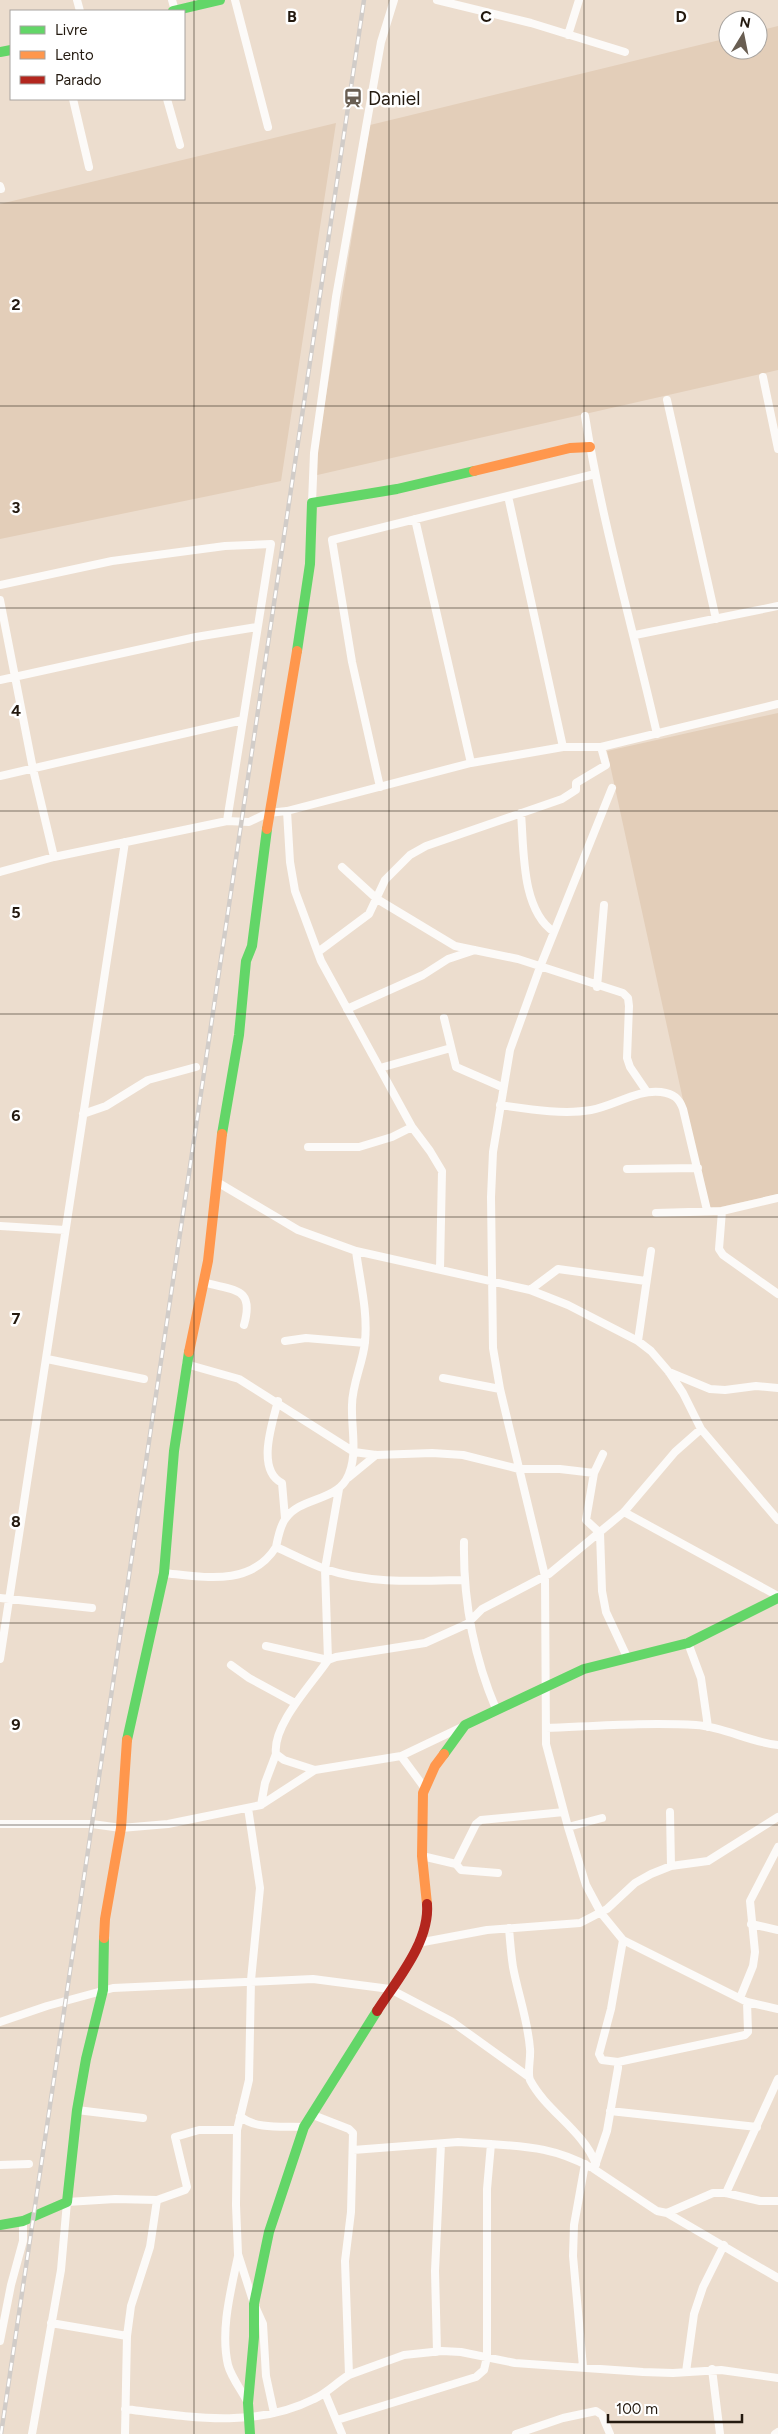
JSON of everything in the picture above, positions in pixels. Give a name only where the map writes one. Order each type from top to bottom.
[{"type":"street","points":[[178,10],[220,0]]},
{"type":"street","points":[[236,0],[268,127]]},
{"type":"street","points":[[32,2434],[61,2270],[77,2110],[86,2060],[103,1990],[105,1919],[122,1828],[125,1750],[164,1573],[174,1451],[186,1364],[214,1226],[222,1132],[239,1035],[246,961],[252,946],[268,814],[282,745],[310,564],[314,453],[336,297],[381,42],[394,0]]},
{"type":"street","points":[[437,0],[530,23],[625,52]]},
{"type":"street","points":[[568,35],[579,0]]},
{"type":"street","points":[[73,100],[89,166]]},
{"type":"street","points":[[167,100],[180,145]]},
{"type":"street","points":[[763,377],[778,449]]},
{"type":"street","points":[[667,400],[716,619]]},
{"type":"street","points":[[585,416],[594,474],[635,635],[657,734]]},
{"type":"street","points":[[312,503],[379,492],[570,448],[590,447]]},
{"type":"street","points":[[380,787],[352,662],[331,543],[335,538],[415,520],[594,474]]},
{"type":"street","points":[[508,496],[563,747]]},
{"type":"street","points":[[415,520],[471,763]]},
{"type":"street","points":[[0,584],[112,561],[225,546],[269,543],[272,548],[257,627],[227,821]]},
{"type":"street","points":[[0,600],[33,769],[54,856]]},
{"type":"street","points":[[635,635],[778,606]]},
{"type":"street","points":[[0,680],[196,637],[257,627]]},
{"type":"street","points":[[0,872],[54,856],[227,821],[248,822],[268,814],[287,811],[471,763],[563,747],[601,747],[778,704]]},
{"type":"street","points":[[0,776],[244,720]]},
{"type":"street","points":[[318,952],[358,925],[370,914],[385,880],[410,855],[426,846],[556,802],[576,790],[576,783],[606,765],[601,747]]},
{"type":"street","points":[[612,788],[540,967],[510,1050],[502,1087],[492,1179],[493,1348],[500,1389],[545,1576],[546,1744],[586,1885],[601,1913],[623,1940],[744,2000],[778,2009]]},
{"type":"street","points":[[287,811],[290,862],[295,891],[318,952],[412,1128],[430,1151],[442,1171],[440,1269]]},
{"type":"street","points":[[521,813],[524,861],[532,905],[540,920],[554,932]]},
{"type":"street","points":[[0,1659],[125,842]]},
{"type":"street","points":[[342,867],[377,899],[455,946],[540,967],[597,987],[623,993],[628,998],[627,1058],[630,1067],[647,1092]]},
{"type":"street","points":[[597,987],[604,905]]},
{"type":"street","points":[[347,1008],[423,974],[448,960],[475,950]]},
{"type":"street","points":[[444,1018],[456,1067],[502,1087]]},
{"type":"street","points":[[380,1068],[451,1048]]},
{"type":"street","points":[[83,1114],[106,1106],[148,1080],[196,1067]]},
{"type":"street","points":[[500,1105],[582,1111],[647,1092],[675,1095],[680,1101],[707,1210]]},
{"type":"street","points":[[308,1147],[359,1147],[392,1137],[412,1128]]},
{"type":"street","points":[[627,1168],[698,1168]]},
{"type":"street","points":[[217,1182],[298,1230],[356,1251],[493,1280],[530,1290],[568,1305],[638,1341],[651,1351],[669,1372],[683,1393],[701,1429],[778,1520]]},
{"type":"street","points":[[656,1213],[722,1211],[778,1198]]},
{"type":"street","points":[[722,1211],[721,1252],[778,1294]]},
{"type":"street","points":[[0,1226],[65,1230]]},
{"type":"street","points":[[346,1479],[354,1452],[352,1403],[365,1343],[367,1311],[356,1251]]},
{"type":"street","points":[[638,1341],[651,1252]]},
{"type":"street","points":[[530,1290],[558,1269],[646,1281]]},
{"type":"street","points":[[204,1282],[235,1291],[244,1296],[248,1302],[244,1325]]},
{"type":"street","points":[[285,1341],[306,1338],[365,1343]]},
{"type":"street","points":[[47,1358],[144,1379]]},
{"type":"street","points":[[186,1364],[239,1379],[278,1401],[354,1452],[376,1455],[432,1453],[463,1455],[520,1469],[560,1469],[594,1473]]},
{"type":"street","points":[[669,1372],[710,1389],[725,1390],[756,1386],[778,1388]]},
{"type":"street","points":[[443,1378],[500,1389]]},
{"type":"street","points":[[164,1573],[221,1577],[244,1574],[259,1566],[276,1546],[285,1518],[282,1483],[272,1475],[269,1463],[272,1425],[278,1401]]},
{"type":"street","points":[[261,1805],[265,1783],[276,1754],[275,1746],[295,1703],[328,1660],[336,1657],[425,1644],[472,1621],[482,1609],[545,1576],[624,1512],[676,1452],[701,1429]]},
{"type":"street","points":[[603,1454],[594,1473],[586,1520],[600,1533],[601,1573],[606,1612],[627,1657]]},
{"type":"street","points":[[328,1660],[325,1569],[339,1489],[346,1479],[376,1455]]},
{"type":"street","points":[[285,1518],[297,1509],[339,1489]]},
{"type":"street","points":[[624,1512],[778,1597]]},
{"type":"street","points":[[464,1542],[463,1580],[482,1676],[496,1709]]},
{"type":"street","points":[[276,1546],[325,1569],[392,1581],[463,1580]]},
{"type":"street","points":[[0,1824],[92,1824],[122,1828],[168,1824],[261,1805],[315,1770],[401,1756],[496,1709],[546,1688],[584,1669],[688,1643],[778,1597]]},
{"type":"street","points":[[0,1598],[92,1608]]},
{"type":"street","points":[[688,1643],[701,1678],[708,1727]]},
{"type":"street","points":[[266,1646],[328,1660]]},
{"type":"street","points":[[231,1665],[249,1678],[295,1703]]},
{"type":"street","points":[[250,2434],[248,2403],[254,2337],[254,2304],[269,2232],[304,2127],[390,1989],[423,1932],[427,1908],[422,1856],[424,1787],[435,1766],[465,1725]]},
{"type":"street","points":[[546,1728],[670,1725],[708,1727],[724,1730],[747,1739],[778,1745]]},
{"type":"street","points":[[276,1754],[284,1760],[315,1770]]},
{"type":"street","points":[[401,1756],[424,1787]]},
{"type":"street","points":[[248,1808],[260,1888],[252,1980],[249,2080],[237,2130],[236,2205],[238,2254],[229,2299],[226,2336],[228,2366],[248,2403]]},
{"type":"street","points":[[456,1864],[476,1824],[481,1820],[564,1812]]},
{"type":"street","points":[[670,1812],[671,1866]]},
{"type":"street","points":[[418,1943],[487,1930],[580,1923],[601,1913],[635,1883],[671,1866],[708,1861],[778,1817]]},
{"type":"street","points":[[568,1827],[602,1818]]},
{"type":"street","points":[[623,1940],[611,2009],[599,2054],[602,2060],[618,2062],[745,2035],[748,2032],[744,2000],[755,1952],[750,1901],[778,1846]]},
{"type":"street","points":[[422,1856],[456,1864],[461,1870],[498,1873]]},
{"type":"street","points":[[752,1924],[778,1930]]},
{"type":"street","points":[[509,1928],[513,1967],[529,2030],[529,2078]]},
{"type":"street","points":[[0,2022],[103,1990],[252,1980],[313,1979],[390,1989],[451,2021],[529,2078],[540,2094],[578,2132],[592,2153],[595,2166]]},
{"type":"street","points":[[595,2166],[607,2131],[618,2062]]},
{"type":"street","points":[[726,2193],[778,2079]]},
{"type":"street","points":[[77,2110],[143,2118]]},
{"type":"street","points":[[610,2111],[757,2127]]},
{"type":"street","points":[[312,2115],[352,2130],[351,2212],[345,2261],[349,2375]]},
{"type":"street","points":[[240,2116],[248,2122],[304,2127]]},
{"type":"street","points":[[0,2225],[23,2221],[67,2202],[116,2199],[156,2200],[185,2190],[187,2187],[182,2161],[175,2140],[176,2135],[199,2130],[237,2130]]},
{"type":"street","points":[[353,2150],[458,2142],[534,2147],[558,2152],[585,2164],[595,2166],[657,2211],[667,2213],[778,2278]]},
{"type":"street","points":[[437,2352],[435,2279],[442,2144]]},
{"type":"street","points":[[337,2420],[476,2377],[484,2370],[487,2357],[487,2189],[491,2144]]},
{"type":"street","points":[[0,2165],[29,2164]]},
{"type":"street","points":[[583,2368],[573,2256],[574,2225],[585,2164]]},
{"type":"street","points":[[667,2213],[713,2193],[726,2193],[760,2201],[778,2201]]},
{"type":"street","points":[[125,2434],[127,2336],[131,2306],[150,2247],[156,2200]]},
{"type":"street","points":[[0,2341],[3,2316],[23,2241],[23,2221]]},
{"type":"street","points":[[686,2372],[694,2314],[704,2287],[724,2245]]},
{"type":"street","points":[[238,2254],[254,2304],[263,2324],[266,2376],[274,2412]]},
{"type":"street","points":[[51,2323],[127,2336]]},
{"type":"street","points":[[125,2409],[199,2418],[249,2418],[313,2400],[349,2375],[404,2355],[437,2352],[461,2352],[515,2363],[686,2372],[712,2369],[778,2378]]},
{"type":"street","points":[[712,2369],[720,2434]]},
{"type":"street","points":[[325,2393],[342,2434]]},
{"type":"street","points":[[516,2434],[563,2418],[596,2411],[602,2414],[610,2434]]},
{"type":"shaded area","points":[[778,26],[778,370],[313,476],[370,125],[718,40],[718,60],[768,60],[768,28]]},
{"type":"shaded area","points":[[336,123],[281,481],[0,539],[0,204]]},
{"type":"shaded area","points":[[778,713],[778,1194],[707,1210],[607,751]]},
{"type":"railway","points":[[1,2434],[364,0]]},
{"type":"traffic: fast","points":[[177,10],[220,0]]},
{"type":"traffic: fast","points":[[0,52],[10,50]]},
{"type":"traffic: fast","points":[[297,651],[310,564],[312,503],[397,489],[474,471]]},
{"type":"traffic: fast","points":[[222,1134],[239,1035],[246,961],[252,946],[267,829]]},
{"type":"traffic: fast","points":[[127,1740],[164,1573],[174,1451],[189,1352]]},
{"type":"traffic: fast","points":[[444,1754],[465,1725],[584,1669],[688,1643],[778,1598]]},
{"type":"traffic: fast","points":[[0,2225],[23,2221],[67,2202],[77,2110],[86,2059],[103,1990],[104,1938]]},
{"type":"traffic: fast","points":[[250,2434],[248,2403],[254,2337],[254,2304],[269,2232],[304,2127],[377,2011]]},
{"type":"traffic: slow","points":[[474,471],[570,448],[590,447]]},
{"type":"traffic: slow","points":[[267,829],[297,651]]},
{"type":"traffic: slow","points":[[189,1352],[208,1261],[222,1134]]},
{"type":"traffic: slow","points":[[104,1938],[105,1919],[121,1828],[127,1740]]},
{"type":"traffic: slow","points":[[427,1904],[422,1856],[423,1793],[435,1766],[444,1754]]},
{"type":"traffic: jam","points":[[377,2011],[418,1947],[423,1933],[427,1904]]},
{"type":"place","name":"Daniel","points":[[353,98]]}]
